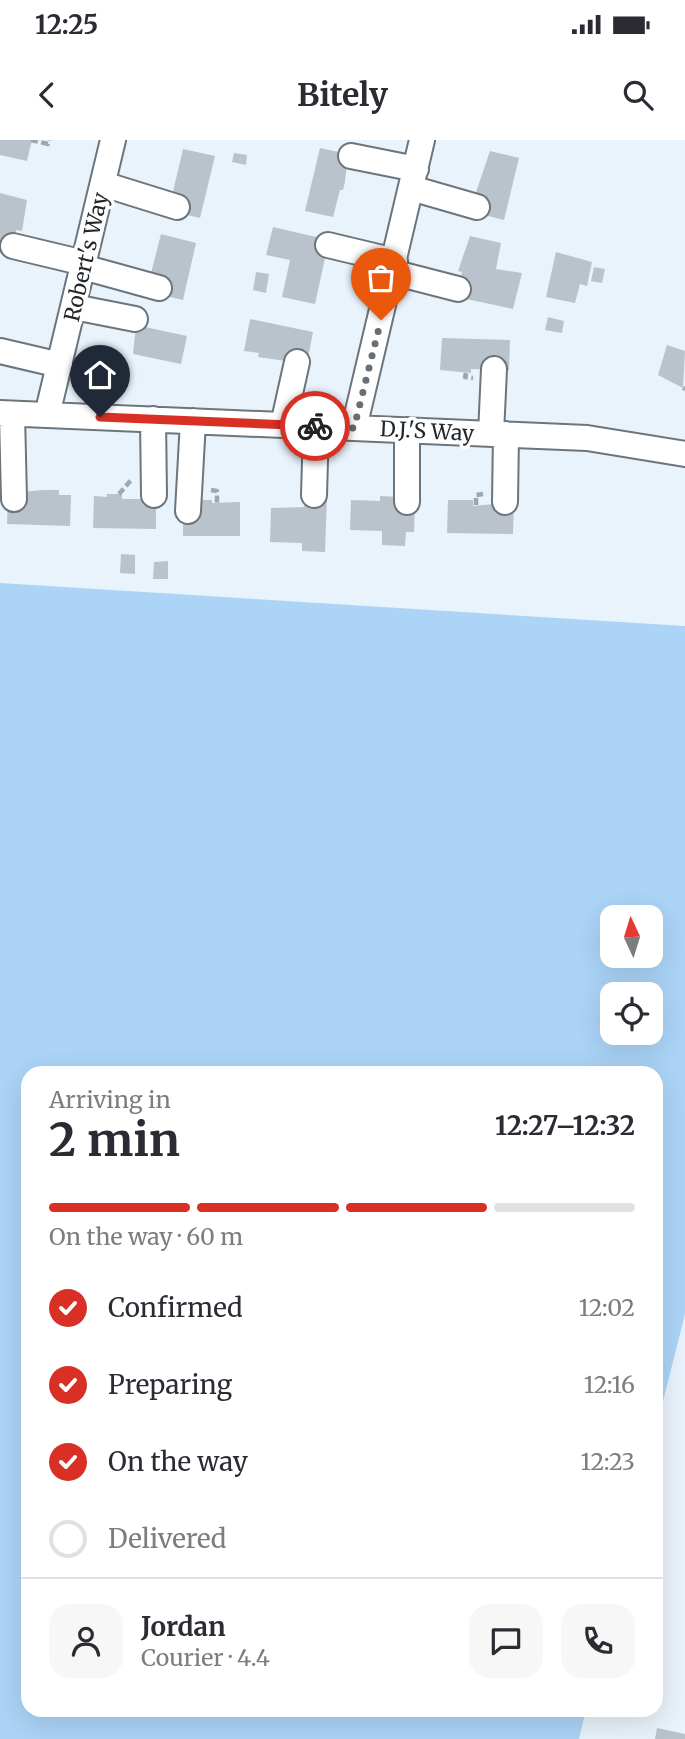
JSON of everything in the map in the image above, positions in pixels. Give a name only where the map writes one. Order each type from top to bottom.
[{"type":"street","name":"Robert's Way","points":[[47,415],[113,140]]},
{"type":"street","points":[[354,428],[422,140]]},
{"type":"street","points":[[351,156],[477,207]]},
{"type":"street","points":[[103,184],[177,207]]},
{"type":"street","points":[[328,245],[458,289]]},
{"type":"street","points":[[13,246],[159,288]]},
{"type":"street","points":[[74,307],[135,319]]},
{"type":"street","points":[[0,351],[60,365]]},
{"type":"street","points":[[283,425],[297,362]]},
{"type":"street","points":[[494,369],[505,502]]},
{"type":"street","points":[[6,414],[14,499]]},
{"type":"street","name":"D.J.'S Way","points":[[6,414],[587,438],[685,454]]},
{"type":"street","points":[[153,419],[154,495]]},
{"type":"street","points":[[188,511],[193,421]]},
{"type":"street","points":[[314,495],[316,426]]},
{"type":"street","points":[[407,430],[407,502]]},
{"type":"path","points":[[31,141],[48,144],[49,140]]},
{"type":"shaded area","points":[[0,583],[685,626],[685,1314],[663,1401],[663,1066],[21,1066],[21,1717],[584,1717],[579,1739],[0,1739]]},
{"type":"building","points":[[0,140],[32,140],[27,161],[0,155]]},
{"type":"building","points":[[320,148],[348,154],[345,182],[343,190],[340,190],[333,217],[305,211]]},
{"type":"building","points":[[183,149],[215,156],[200,218],[175,212],[171,200]]},
{"type":"building","points":[[490,151],[519,158],[504,220],[476,213],[474,198]]},
{"type":"building","points":[[234,153],[247,155],[246,165],[232,162]]},
{"type":"building","points":[[0,193],[27,200],[22,231],[16,230],[11,256],[0,253]]},
{"type":"building","points":[[273,227],[329,240],[315,304],[282,297],[290,260],[266,255]]},
{"type":"building","points":[[161,234],[196,243],[183,300],[158,294],[149,281]]},
{"type":"building","points":[[470,236],[501,243],[496,269],[522,273],[513,309],[457,297],[462,272],[458,271]]},
{"type":"building","points":[[556,252],[592,262],[587,286],[580,284],[575,303],[546,297]]},
{"type":"building","points":[[594,267],[605,269],[602,283],[591,281]]},
{"type":"building","points":[[256,272],[269,274],[266,293],[253,290]]},
{"type":"building","points":[[548,317],[564,321],[562,333],[545,330]]},
{"type":"building","points":[[250,319],[313,332],[307,364],[258,357],[259,353],[244,351]]},
{"type":"building","points":[[136,325],[187,336],[181,364],[133,354]]},
{"type":"building","points":[[442,338],[510,340],[509,370],[471,369],[471,373],[440,370]]},
{"type":"building","points":[[667,345],[685,351],[683,388],[658,375]]},
{"type":"building","points":[[59,490],[59,495],[71,495],[70,526],[7,524],[8,498],[20,492]]},
{"type":"building","points":[[107,494],[122,494],[122,499],[144,499],[144,505],[156,506],[156,529],[93,528],[94,496],[107,497]]},
{"type":"building","points":[[305,494],[327,495],[325,552],[302,551],[302,543],[270,542],[271,508],[304,507]]},
{"type":"building","points":[[380,496],[401,497],[415,502],[414,532],[406,532],[405,546],[382,545],[382,531],[350,530],[351,500],[380,501]]},
{"type":"building","points":[[195,500],[212,500],[212,503],[240,502],[240,536],[183,536],[183,510]]},
{"type":"building","points":[[448,500],[473,500],[473,506],[514,502],[513,534],[447,533]]},
{"type":"building","points":[[121,554],[135,555],[135,574],[120,573]]},
{"type":"building","points":[[168,561],[168,579],[153,579],[154,562]]},
{"type":"building","points":[[657,1728],[685,1734],[685,1739],[655,1739]]},
{"type":"way so far","points":[[315,426],[354,428],[381,320]]},
{"type":"route","points":[[100,417],[315,426]]}]
